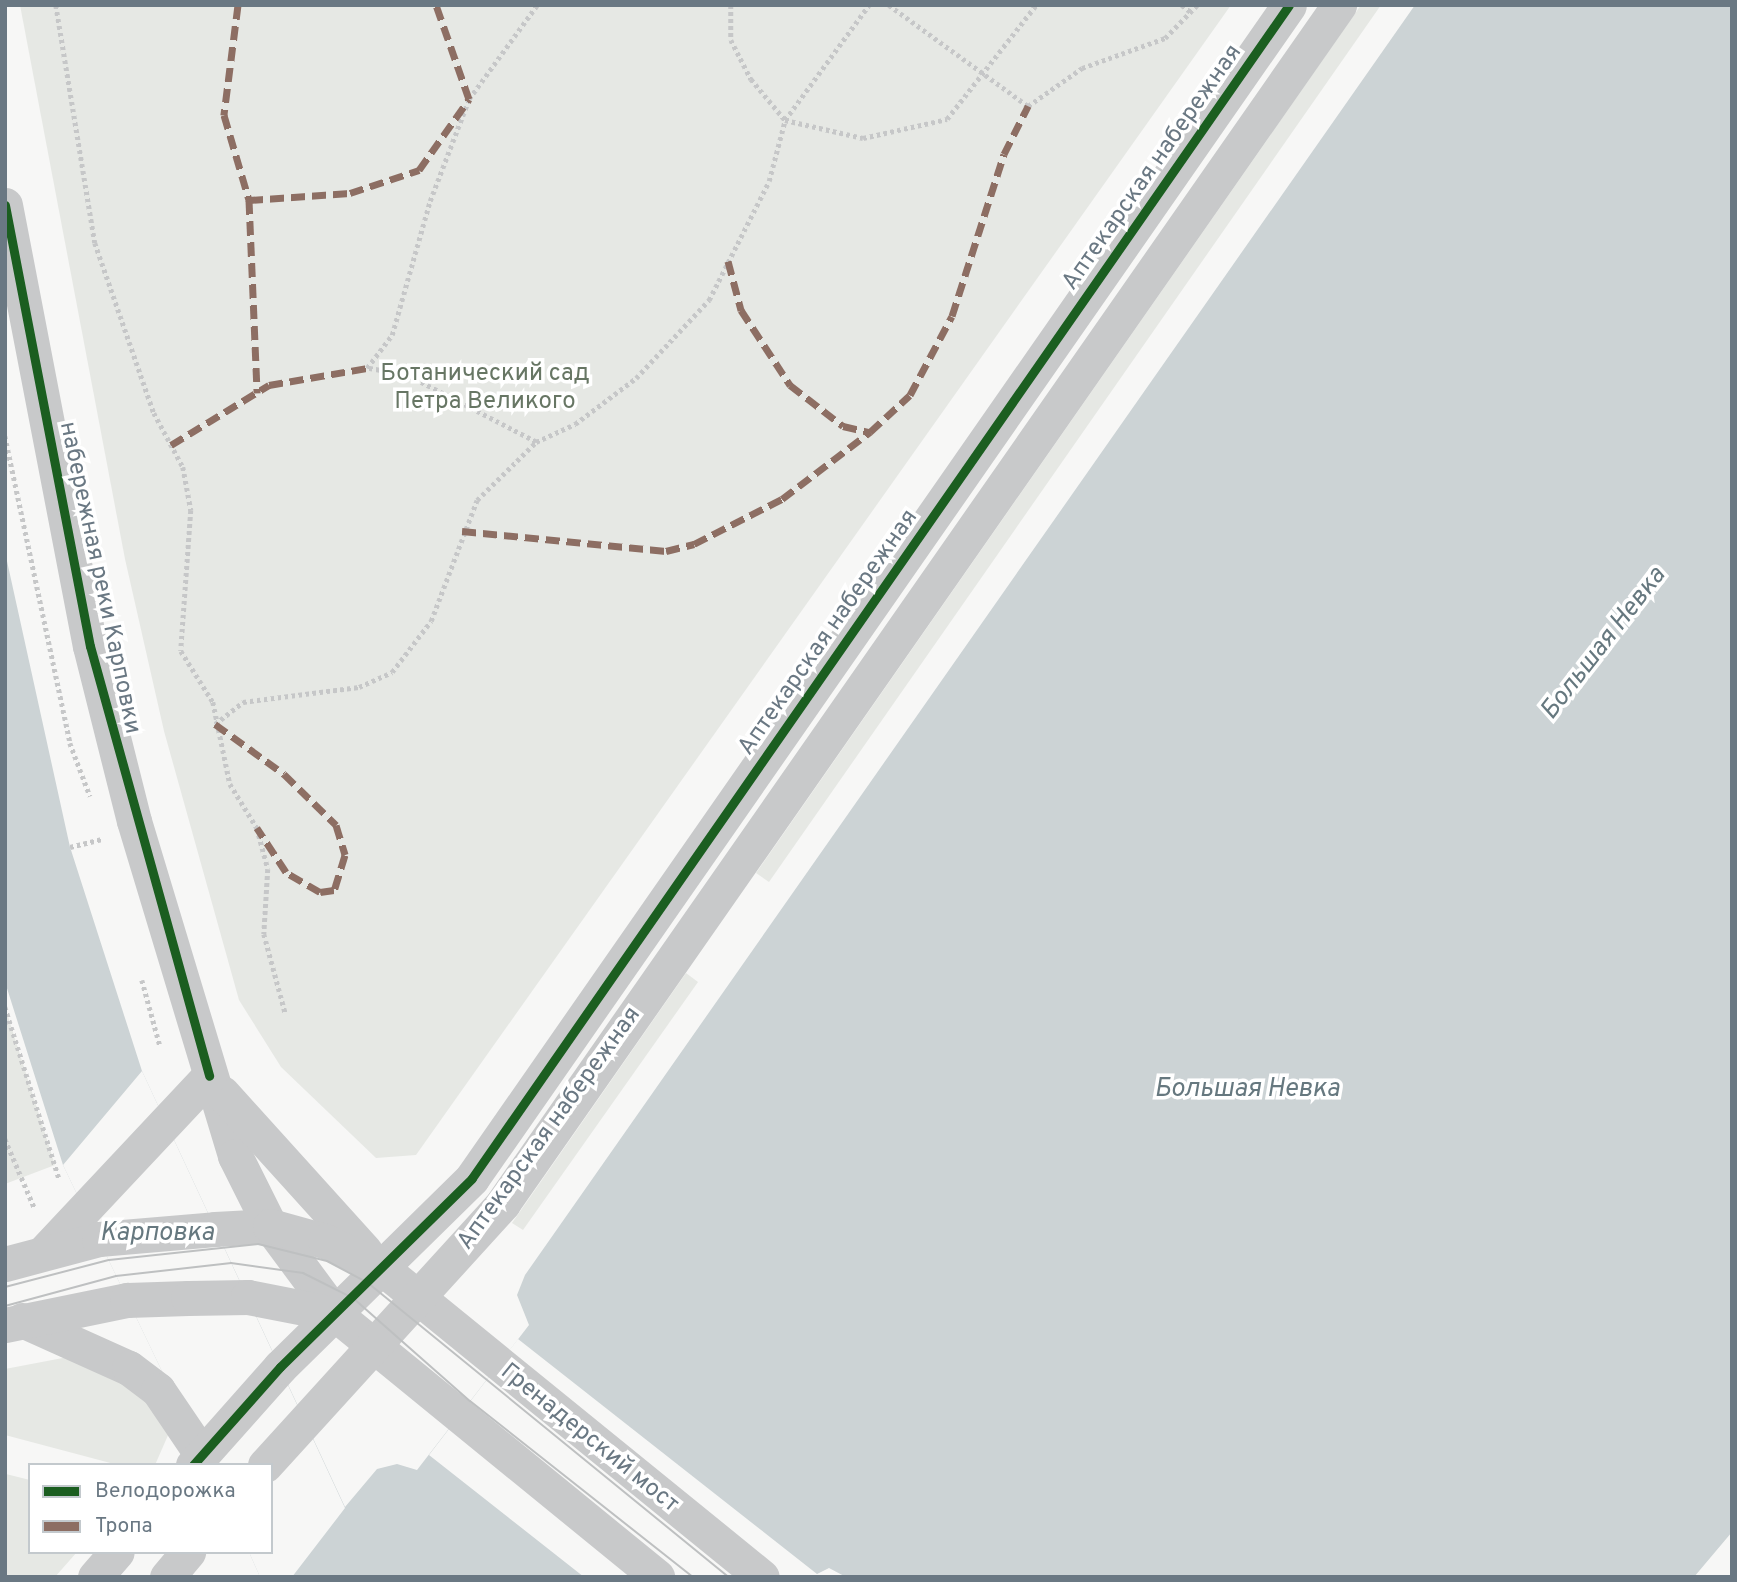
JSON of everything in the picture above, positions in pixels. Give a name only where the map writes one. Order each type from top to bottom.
[{"type":"street","name":"Аптекарская набережная","points":[[197,1460],[280,1367],[383,1269],[472,1178],[1289,5]]},
{"type":"street","name":"Аптекарская набережная","points":[[267,1463],[503,1203],[1339,5]]},
{"type":"street","name":"набережная реки Карповки","points":[[5,205],[90,646],[209,1076],[235,1156],[270,1226],[335,1314]]},
{"type":"street","name":"набережная реки Карповки","points":[[209,1076],[383,1269]]},
{"type":"street","points":[[5,1264],[43,1254],[92,1226],[166,1126],[209,1076]]},
{"type":"street","points":[[92,1226],[215,1229],[270,1226],[325,1241],[383,1269]]},
{"type":"street","name":"Гренадерский мост","points":[[383,1269],[497,1366],[762,1577]]},
{"type":"street","points":[[14,1323],[127,1300],[248,1297],[335,1314],[456,1419],[657,1577]]},
{"type":"street","points":[[14,1323],[138,1376],[179,1417],[197,1460]]},
{"type":"street","points":[[95,1577],[115,1554]]},
{"type":"street","points":[[167,1577],[186,1554]]},
{"type":"path","points":[[56,5],[94,243],[149,401],[183,467],[191,510],[181,651],[213,702],[215,724],[230,784],[257,828],[268,869],[264,934],[285,1012]]},
{"type":"path","points":[[536,442],[407,375],[367,368],[392,335],[430,201],[469,99],[537,5]]},
{"type":"path","points":[[731,5],[731,40],[751,79],[785,120],[863,138],[906,132],[947,119],[1036,5]]},
{"type":"path","points":[[215,724],[243,702],[359,687],[392,672],[431,621],[477,500],[536,442],[575,424],[636,378],[709,300],[769,181],[785,120],[869,5]]},
{"type":"path","points":[[889,5],[1028,106],[1082,68],[1165,38],[1198,5]]},
{"type":"path","points":[[1181,5],[1192,13]]},
{"type":"path","points":[[5,436],[70,743],[90,796]]},
{"type":"path","points":[[70,847],[102,839]]},
{"type":"path","points":[[5,1007],[59,1178]]},
{"type":"path","points":[[5,1139],[32,1191]]},
{"type":"green space","name":"Ботанический сад Петра Великого","points":[[20,5],[1231,5],[416,1155],[376,1158],[281,1067],[239,1000],[164,731],[125,559]]},
{"type":"green space","points":[[1361,5],[1381,5],[769,882],[756,873]]},
{"type":"green space","points":[[686,973],[698,982],[523,1230],[512,1223]]},
{"type":"green space","points":[[5,1007],[55,1165],[5,1184]]},
{"type":"green space","points":[[68,1357],[146,1394],[169,1433],[156,1463],[110,1463],[5,1435],[5,1369]]},
{"type":"green space","points":[[6,1474],[28,1480],[28,1554],[75,1554],[55,1577],[5,1577]]},
{"type":"water","name":"Большая Невка","points":[[1415,5],[1732,5],[1732,1532],[1694,1577],[260,1577],[250,1554],[273,1554],[273,1463],[206,1463],[63,1165],[5,982],[5,552],[70,847],[142,1071],[345,1507],[377,1469],[397,1464],[417,1470],[529,1325],[517,1295],[525,1275]]},
{"type":"pier","points":[[142,1071],[345,1508],[292,1577],[260,1577],[250,1554],[273,1554],[273,1463],[206,1463],[63,1165]]},
{"type":"pier","points":[[518,1339],[817,1574],[829,1568],[846,1577],[584,1577],[429,1455]]},
{"type":"tram line","points":[[5,1287],[109,1260],[258,1244],[327,1261],[368,1283],[729,1577]]},
{"type":"tram line","points":[[5,1306],[116,1276],[231,1263],[303,1273],[353,1298],[470,1401],[693,1577]]},
{"type":"marked path","points":[[238,5],[224,115],[249,200],[257,393]]},
{"type":"marked path","points":[[249,200],[350,193],[419,170],[469,99],[436,5]]},
{"type":"marked path","points":[[728,261],[741,310],[790,385],[843,426],[870,432],[910,395],[952,316],[1004,154],[1028,106]]},
{"type":"marked path","points":[[171,445],[269,385],[367,368]]},
{"type":"marked path","points":[[462,531],[666,551],[694,544],[782,499],[870,432]]},
{"type":"marked path","points":[[215,724],[284,774],[336,825],[345,855],[334,890],[320,892],[286,872],[257,828]]},
{"type":"cycle path","points":[[195,1463],[280,1367],[472,1178],[1289,5]]},
{"type":"cycle path","points":[[5,205],[90,646],[209,1076]]},
{"type":"water label","name":"Карповка","points":[[157,1234]]}]
